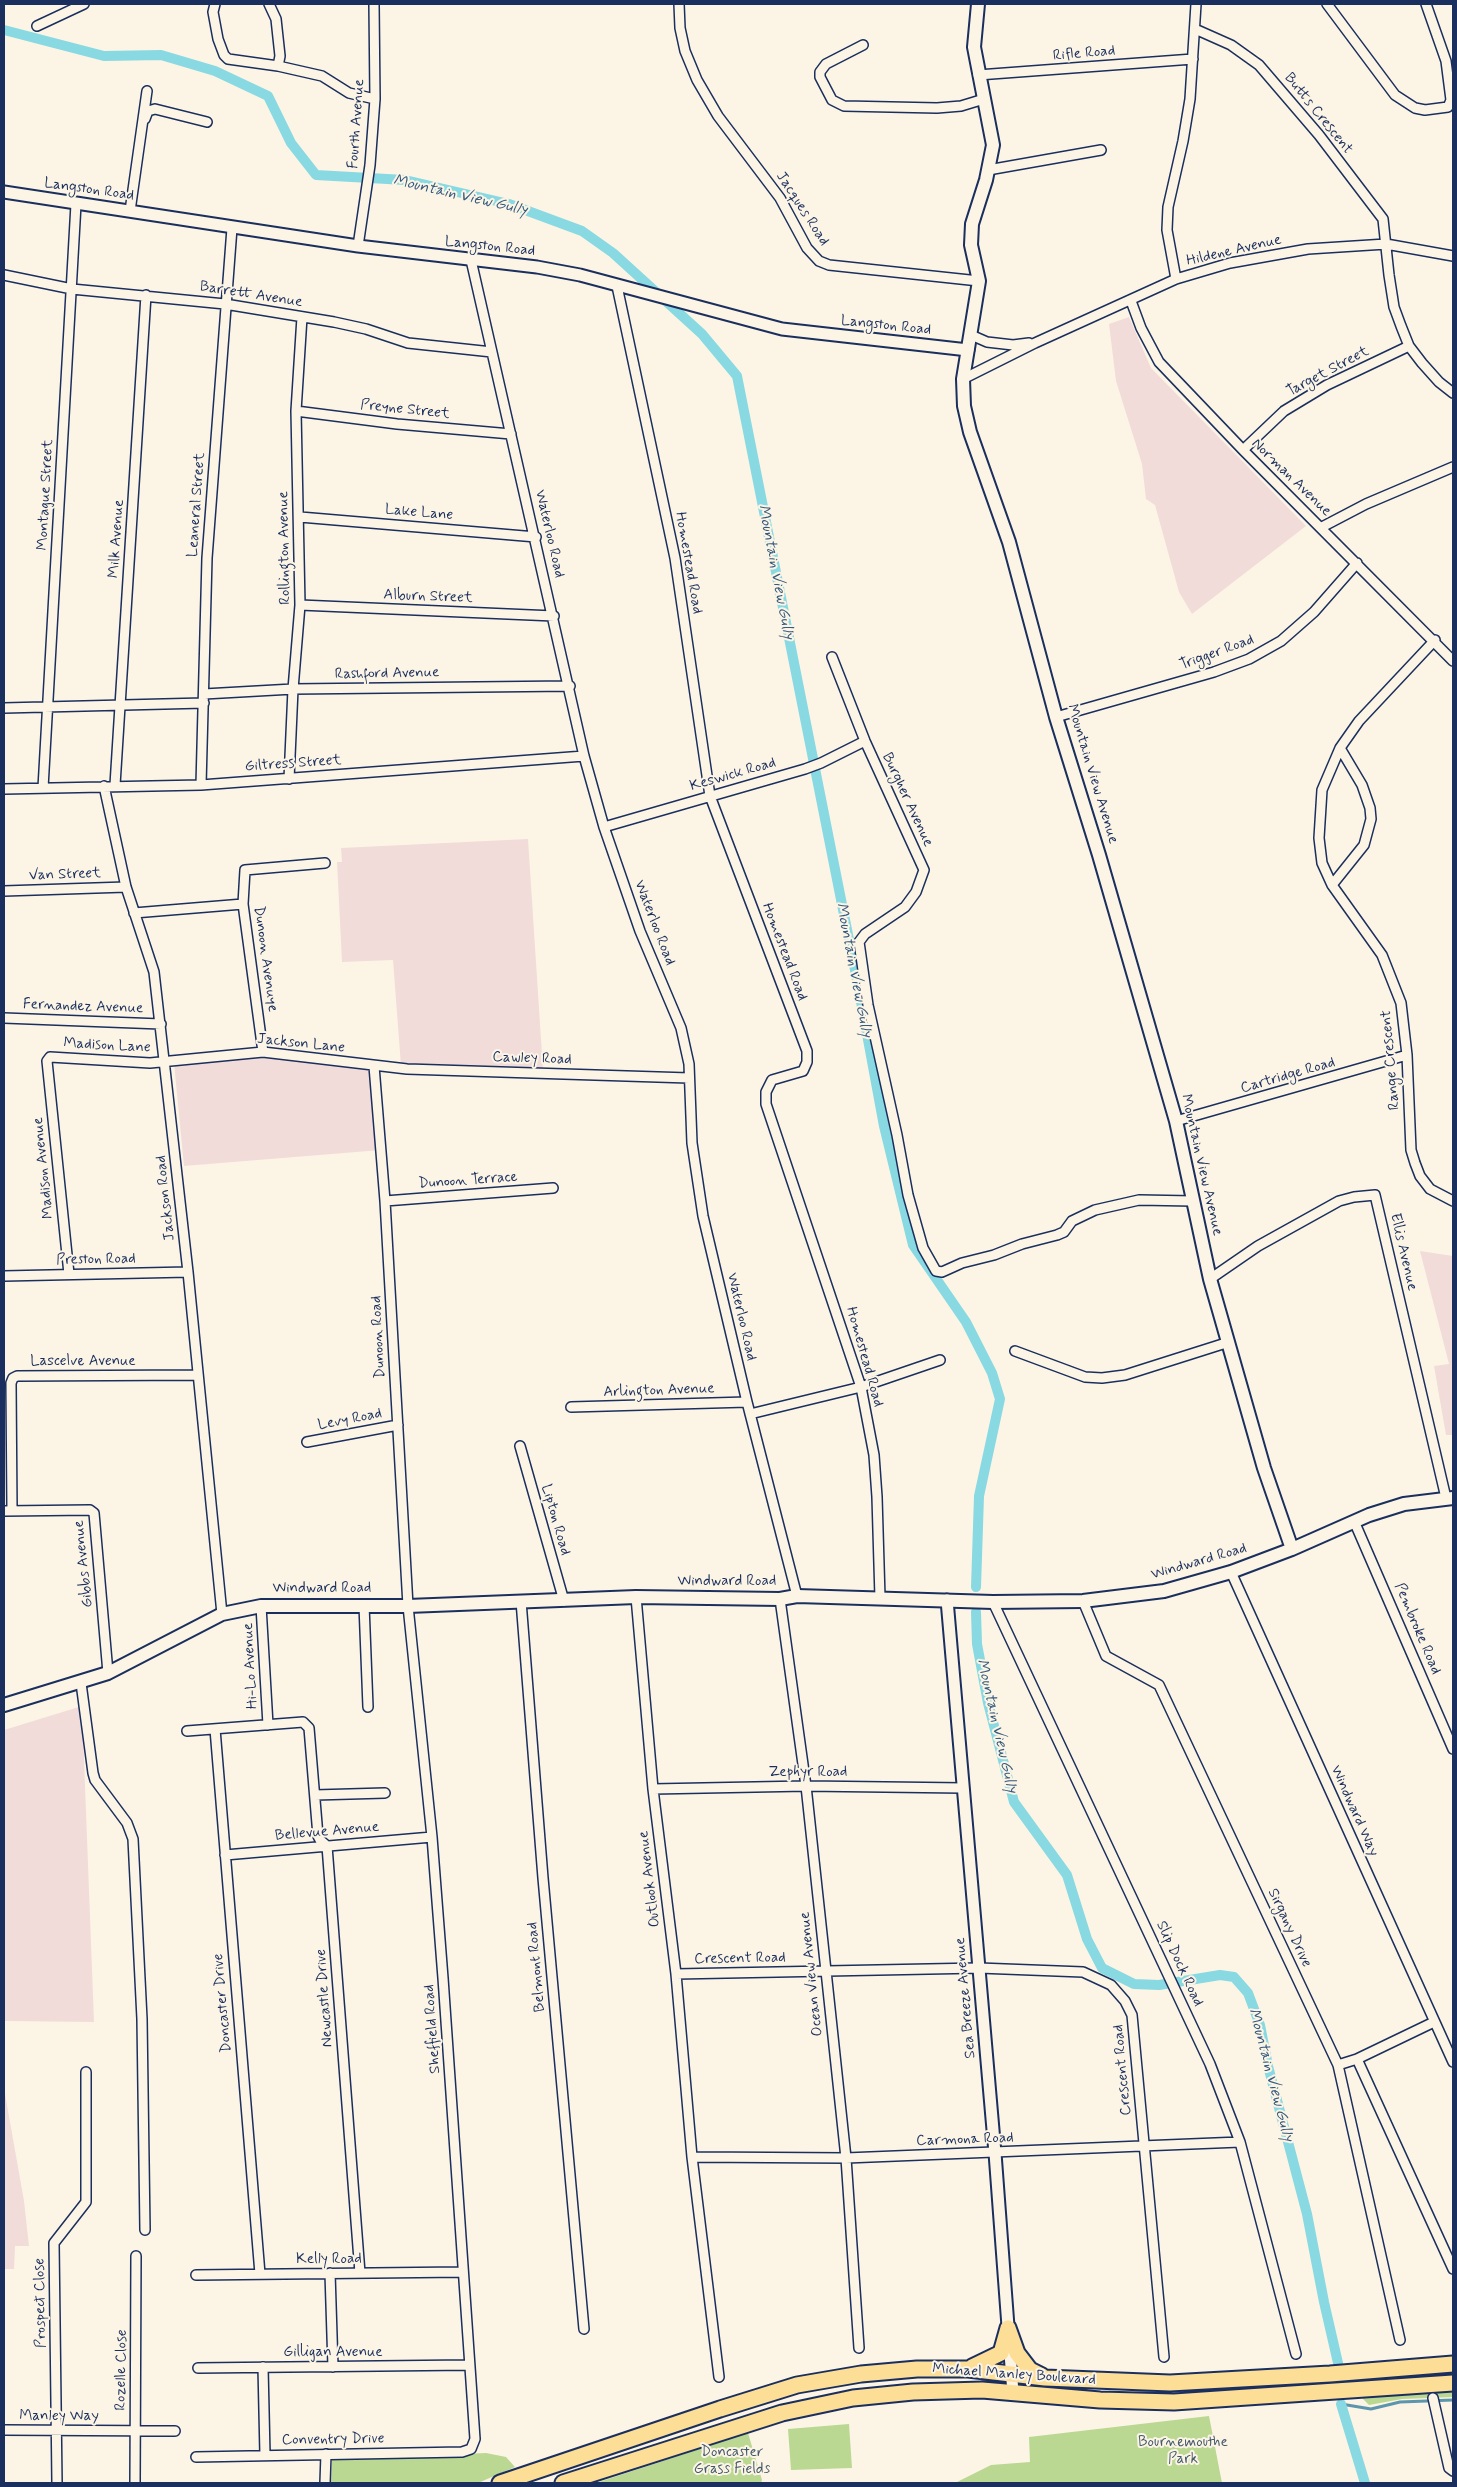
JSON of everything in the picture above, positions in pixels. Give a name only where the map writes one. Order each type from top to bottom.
[{"type":"highway","points":[[968,2368],[1001,2353],[1008,2328]]},
{"type":"highway","points":[[1008,2328],[1017,2354],[1030,2370],[1045,2378]]},
{"type":"highway","name":"Michael Manley Boulevard","points":[[500,2483],[797,2385],[861,2374],[917,2369],[968,2368],[1045,2378],[1170,2383],[1368,2372],[1453,2364]]},
{"type":"highway","name":"Michael Manley Boulevard","points":[[563,2483],[782,2413],[836,2402],[913,2392],[982,2390],[1100,2400],[1174,2402],[1453,2383]]},
{"type":"main road","name":"Mountain View Avenue","points":[[979,4],[974,47],[993,145],[988,170],[972,224],[971,245],[979,282],[964,379],[964,406],[970,432],[1009,542],[1056,717],[1100,855],[1176,1122],[1210,1279],[1264,1468],[1292,1549]]},
{"type":"main road","name":"Windward Road","points":[[4,1705],[81,1683],[108,1673],[222,1614],[261,1606],[408,1606],[636,1597],[780,1599],[798,1596],[993,1602],[1083,1601],[1164,1591],[1231,1572],[1292,1549],[1354,1521],[1404,1504],[1449,1498]]},
{"type":"street","points":[[37,26],[84,4]]},
{"type":"street","points":[[215,4],[213,12],[218,39],[224,55],[228,59],[278,66],[322,76],[349,94],[375,99]]},
{"type":"street","points":[[269,4],[276,19],[280,56],[278,66]]},
{"type":"street","name":"Fourth Avenue","points":[[358,246],[370,165],[375,99],[374,4]]},
{"type":"street","name":"Jacques Road","points":[[679,4],[680,28],[685,52],[697,80],[718,116],[780,198],[807,248],[819,261],[829,265],[979,282]]},
{"type":"street","points":[[1176,279],[1167,230],[1168,207],[1183,141],[1193,59],[1196,4]]},
{"type":"street","points":[[1327,4],[1395,95],[1415,108],[1451,108],[1446,61],[1426,4]]},
{"type":"street","name":"Butts Crescent","points":[[1195,29],[1231,45],[1259,65],[1319,135],[1383,219],[1394,307],[1409,346],[1438,382],[1453,393]]},
{"type":"street","points":[[863,45],[826,64],[820,72],[820,77],[832,100],[844,106],[937,108],[961,106],[984,100]]},
{"type":"street","name":"Rifle Road","points":[[978,75],[1054,71],[1193,59]]},
{"type":"street","points":[[130,211],[147,91]]},
{"type":"street","points":[[142,124],[148,111],[155,109],[207,122]]},
{"type":"street","points":[[988,170],[1101,150]]},
{"type":"street","name":"Langston Road","points":[[4,192],[358,246],[537,267],[580,275],[782,329],[968,350]]},
{"type":"street","name":"Montague Street","points":[[43,788],[76,204]]},
{"type":"street","name":"Leaneral Street","points":[[201,785],[207,558],[232,228]]},
{"type":"street","name":"Hildene Avenue","points":[[964,379],[1034,343],[1131,301],[1176,279],[1230,263],[1308,249],[1386,244],[1453,256]]},
{"type":"street","name":"Waterloo Road","points":[[471,260],[570,686],[584,756],[604,827],[640,931],[681,1028],[690,1064],[692,1144],[703,1216],[747,1402],[798,1596]]},
{"type":"street","name":"Barrett Avenue","points":[[4,275],[72,289],[225,304],[366,329],[408,342],[492,352]]},
{"type":"street","name":"Homestead Road","points":[[617,286],[675,558],[710,796],[807,1051],[808,1062],[803,1071],[772,1080],[766,1092],[766,1104],[861,1387],[874,1455],[877,1489],[880,1598]]},
{"type":"street","name":"Milk Avenue","points":[[115,785],[146,295]]},
{"type":"street","name":"Norman Avenue","points":[[1131,301],[1141,328],[1159,362],[1243,450],[1322,527],[1396,604],[1435,640],[1453,661]]},
{"type":"street","name":"Rollington Avenue","points":[[290,779],[293,689],[300,606],[300,517],[296,411],[302,317]]},
{"type":"street","name":"Hildene Avenue","points":[[971,335],[987,342],[1013,345],[1034,343]]},
{"type":"street","name":"Target Street","points":[[1243,450],[1291,407],[1327,385],[1409,346]]},
{"type":"street","name":"Preyne Street","points":[[296,411],[397,424],[511,434]]},
{"type":"street","points":[[1322,527],[1366,504],[1453,467]]},
{"type":"street","name":"Lake Lane","points":[[300,517],[536,537]]},
{"type":"street","name":"Trigger Road","points":[[1056,717],[1214,672],[1249,659],[1281,641],[1314,612],[1358,564]]},
{"type":"street","name":"Alburn Street","points":[[300,606],[554,616]]},
{"type":"street","name":"Range Crescent","points":[[1435,640],[1359,721],[1340,748],[1322,790],[1319,829],[1322,863],[1332,886],[1382,955],[1401,1003],[1407,1055],[1411,1150],[1415,1163],[1420,1176],[1430,1190],[1453,1201]]},
{"type":"street","name":"Burgher Avenue","points":[[832,657],[865,740],[924,870],[916,892],[905,906],[865,934],[859,942],[868,1005],[912,1210],[923,1248],[936,1271],[942,1272],[1022,1244],[1057,1235],[1064,1232],[1072,1221],[1095,1210],[1139,1200],[1193,1201]]},
{"type":"street","name":"Rashford Avenue","points":[[4,708],[120,705],[204,699],[293,689],[570,686]]},
{"type":"street","name":"Keswick Road","points":[[604,827],[805,769],[821,763],[865,740]]},
{"type":"street","points":[[1332,886],[1364,845],[1371,820],[1370,808],[1362,785],[1340,748]]},
{"type":"street","name":"Giltress Street","points":[[4,789],[115,785],[201,785],[584,756]]},
{"type":"street","name":"Jackson Road","points":[[104,786],[126,887],[154,972],[166,1062],[222,1614]]},
{"type":"street","name":"Dunoon Avenuye","points":[[264,1052],[243,904],[245,870],[325,863]]},
{"type":"street","name":"Van Street","points":[[4,891],[126,887]]},
{"type":"street","points":[[134,913],[243,904]]},
{"type":"street","name":"Fernandez Avenue","points":[[4,1018],[161,1024]]},
{"type":"street","name":"Jackson Lane","points":[[166,1062],[264,1052],[374,1066]]},
{"type":"street","name":"Cartridge Road","points":[[1176,1122],[1407,1055]]},
{"type":"street","name":"Madison Lane","points":[[48,1058],[166,1062]]},
{"type":"street","name":"Madison Avenue","points":[[48,1058],[68,1274]]},
{"type":"street","name":"Cawley Road","points":[[374,1066],[689,1078]]},
{"type":"street","name":"Dunoon Road","points":[[374,1066],[385,1201],[408,1606]]},
{"type":"street","name":"Dunoon Terrace","points":[[385,1201],[553,1188]]},
{"type":"street","name":"Ellis Avenue","points":[[1210,1279],[1258,1246],[1339,1201],[1375,1195],[1449,1498]]},
{"type":"street","name":"Preston Road","points":[[4,1276],[188,1272]]},
{"type":"street","points":[[1015,1352],[1085,1377],[1102,1378],[1125,1375],[1229,1342]]},
{"type":"street","points":[[750,1414],[861,1387],[940,1360]]},
{"type":"street","name":"Lascelve Avenue","points":[[8,1511],[11,1383],[13,1378],[17,1376],[198,1375]]},
{"type":"street","name":"Arlington Avenue","points":[[571,1407],[747,1402]]},
{"type":"street","name":"Levy Road","points":[[307,1442],[398,1425]]},
{"type":"street","name":"Lipton Road","points":[[520,1446],[564,1601]]},
{"type":"street","name":"Gibbs Avenue","points":[[8,1511],[90,1510],[94,1513],[108,1673]]},
{"type":"street","name":"Pembroke Road","points":[[1354,1521],[1453,1749]]},
{"type":"street","name":"Windward Way","points":[[1231,1572],[1453,2062]]},
{"type":"street","name":"Outlook Avenue","points":[[636,1597],[653,1789],[676,1974],[692,2157],[719,2377]]},
{"type":"street","name":"Ocean View Avenue","points":[[780,1599],[806,1786],[846,2158],[859,2348]]},
{"type":"street","name":"Sea Breeze Avenue","points":[[947,1600],[995,2153],[1013,2393]]},
{"type":"street","name":"Belmont Road","points":[[521,1601],[543,1878],[584,2330]]},
{"type":"street","name":"Sirgany Drive","points":[[1083,1601],[1106,1656],[1160,1685],[1338,2065],[1400,2340]]},
{"type":"street","name":"Slip Dock Road","points":[[993,1602],[1176,1988],[1210,2064],[1240,2142],[1296,2354]]},
{"type":"street","points":[[364,1605],[368,1707]]},
{"type":"street","name":"Hi-Lo Avenue","points":[[261,1606],[268,1725]]},
{"type":"street","name":"Sheffield Road","points":[[408,1606],[432,1837],[475,2439],[471,2450]]},
{"type":"street","points":[[81,1683],[95,1780],[127,1823],[133,1840],[142,2019],[146,2230]]},
{"type":"street","name":"Newcastle Drive","points":[[268,1725],[303,1722],[309,1728],[318,1836],[327,1846],[360,2273]]},
{"type":"street","points":[[187,1731],[268,1725]]},
{"type":"street","name":"Doncaster Drive","points":[[215,1729],[260,2274]]},
{"type":"street","name":"Zephyr Road","points":[[653,1789],[806,1786],[963,1788]]},
{"type":"street","points":[[315,1795],[385,1793]]},
{"type":"street","name":"Bellevue Avenue","points":[[225,1854],[432,1837]]},
{"type":"street","name":"Crescent Road","points":[[676,1974],[979,1968],[1083,1972],[1111,1985],[1126,2001],[1132,2015],[1164,2357]]},
{"type":"street","points":[[1338,2065],[1356,2059],[1434,2022]]},
{"type":"street","points":[[1356,2059],[1453,2269]]},
{"type":"street","name":"Prospect Close","points":[[57,2483],[54,2243],[86,2202],[86,2072]]},
{"type":"street","name":"Carmona Road","points":[[692,2157],[846,2158],[1143,2148],[1240,2142]]},
{"type":"street","name":"Rozelle Close","points":[[136,2256],[136,2483]]},
{"type":"street","name":"Kelly Road","points":[[196,2274],[462,2272]]},
{"type":"street","points":[[330,2273],[333,2366]]},
{"type":"street","name":"Gilligan Avenue","points":[[198,2368],[469,2365]]},
{"type":"street","points":[[263,2367],[265,2455]]},
{"type":"street","points":[[1433,2398],[1449,2468],[1453,2470]]},
{"type":"street","name":"Manley Way","points":[[4,2430],[175,2431]]},
{"type":"street","name":"Conventry Drive","points":[[196,2457],[462,2452],[471,2450]]},
{"type":"street","points":[[325,2483],[326,2454]]},
{"type":"shaded area","points":[[1129,317],[1151,368],[1306,526],[1192,614],[1179,592],[1155,505],[1146,499],[1142,464],[1116,381],[1109,324]]},
{"type":"shaded area","points":[[528,839],[543,1070],[401,1066],[393,960],[342,962],[337,862],[342,862],[341,848]]},
{"type":"shaded area","points":[[275,1056],[376,1071],[381,1150],[184,1166],[174,1063]]},
{"type":"shaded area","points":[[1420,1251],[1453,1256],[1453,1435],[1446,1435],[1434,1366],[1449,1364]]},
{"type":"shaded area","points":[[82,1706],[94,2022],[4,2021],[4,1730]]},
{"type":"shaded area","points":[[4,2088],[24,2201],[29,2246],[15,2246],[14,2269],[4,2269]]},
{"type":"green space","points":[[1453,2390],[1453,2397],[1402,2399],[1369,2405],[1361,2397]]},
{"type":"green space","name":"Bournemouthe Park","points":[[1209,2416],[1222,2483],[955,2483],[991,2465],[1030,2462],[1029,2437]]},
{"type":"green space","points":[[849,2424],[852,2468],[791,2470],[788,2429]]},
{"type":"green space","name":"Doncaster Grass Fields","points":[[748,2433],[762,2480],[761,2483],[596,2483]]},
{"type":"green space","points":[[486,2453],[506,2457],[515,2467],[478,2483],[331,2483],[332,2460]]},
{"type":"waterway","name":"Mountain View Gully","points":[[4,30],[104,56],[161,55],[215,71],[268,96],[291,143],[316,175],[405,180],[509,204],[582,231],[613,253],[702,334],[737,376],[857,980],[884,1126],[913,1245],[966,1322],[992,1373],[1000,1399],[979,1496],[976,1587]]},
{"type":"waterway","name":"Mountain View Gully","points":[[976,1612],[977,1644],[988,1703],[1014,1802],[1067,1875],[1087,1939],[1102,1968],[1134,1984],[1159,1985],[1220,1975],[1234,1977],[1248,1993],[1260,2025],[1268,2066],[1307,2214],[1338,2363]]},
{"type":"waterway","points":[[1341,2404],[1371,2409],[1400,2402],[1453,2400]]},
{"type":"waterway","name":"Mountain View Gully","points":[[1341,2404],[1365,2483]]}]
